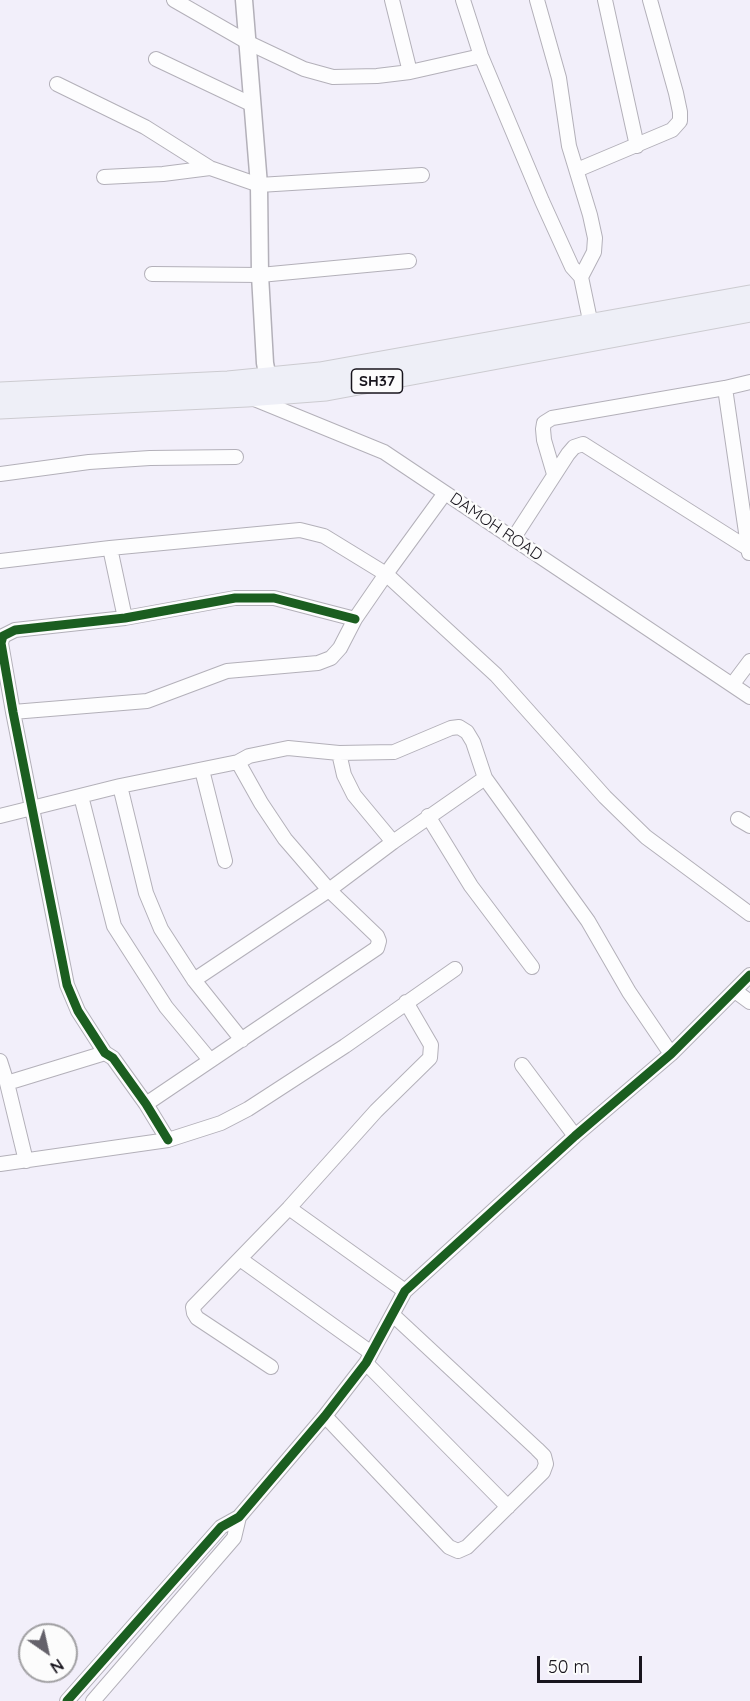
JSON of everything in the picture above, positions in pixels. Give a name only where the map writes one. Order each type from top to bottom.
[{"type":"main road","name":"SH37","points":[[0,408],[247,396],[269,386],[320,374],[750,296]]},
{"type":"main road","name":"SH37","points":[[0,393],[228,381],[326,390],[750,311]]},
{"type":"street","points":[[174,0],[249,43],[304,69],[333,76],[376,76],[410,72],[481,56]]},
{"type":"street","points":[[244,0],[259,185],[260,275],[269,386]]},
{"type":"street","points":[[392,0],[410,72]]},
{"type":"street","points":[[463,0],[481,56],[542,201],[572,267],[581,277],[591,325]]},
{"type":"street","points":[[537,0],[559,78],[569,146],[595,238],[594,252],[581,277]]},
{"type":"street","points":[[605,0],[638,146]]},
{"type":"street","points":[[576,170],[672,130],[680,120],[681,112],[650,0]]},
{"type":"street","points":[[156,58],[253,105]]},
{"type":"street","points":[[57,84],[145,127],[210,168],[259,185],[422,175]]},
{"type":"street","points":[[104,177],[163,174],[210,168]]},
{"type":"street","points":[[152,274],[260,275],[409,261]]},
{"type":"street","name":"DAMOH ROAD","points":[[228,381],[247,396],[384,452],[750,697]]},
{"type":"street","points":[[554,474],[543,429],[544,423],[552,418],[750,382]]},
{"type":"street","points":[[725,388],[749,553]]},
{"type":"street","points":[[513,539],[574,447],[584,444],[749,553]]},
{"type":"street","points":[[0,474],[89,462],[150,458],[236,457]]},
{"type":"street","points":[[13,712],[147,701],[227,671],[318,663],[331,657],[340,648],[355,619],[445,493]]},
{"type":"street","points":[[0,561],[300,530],[324,536],[386,574],[496,675],[605,797],[646,837],[750,914]]},
{"type":"street","points":[[110,548],[125,618]]},
{"type":"street","points":[[168,1140],[113,1058],[105,1053],[78,1011],[68,985],[13,712],[1,643],[4,633],[125,618],[235,598],[274,598],[355,619]]},
{"type":"street","points":[[732,685],[750,662]]},
{"type":"street","points":[[0,816],[120,786],[238,762],[249,756],[288,748],[339,753],[394,752],[451,728],[459,727],[467,732],[473,742],[484,778],[588,921],[629,992],[671,1054]]},
{"type":"street","points":[[339,753],[344,775],[354,795],[393,842]]},
{"type":"street","points":[[146,1104],[377,948],[379,942],[377,936],[329,890],[285,839],[238,762]]},
{"type":"street","points":[[202,770],[225,861]]},
{"type":"street","points":[[194,980],[329,890],[428,816],[484,778]]},
{"type":"street","points":[[120,786],[146,893],[160,929],[194,980],[242,1040]]},
{"type":"street","points":[[81,796],[114,926],[166,1007],[210,1060]]},
{"type":"street","points":[[428,816],[471,886],[532,967]]},
{"type":"street","points":[[0,1164],[168,1140],[221,1122],[248,1109],[345,1046],[455,969]]},
{"type":"street","points":[[67,1701],[220,1527],[239,1517],[325,1416],[368,1358],[405,1291],[574,1136],[671,1054],[750,975]]},
{"type":"street","points":[[735,991],[750,1002]]},
{"type":"street","points":[[271,1367],[197,1318],[193,1307],[289,1208],[376,1111],[430,1058],[431,1045],[406,1002]]},
{"type":"street","points":[[8,1083],[105,1053]]},
{"type":"street","points":[[0,1061],[8,1083],[26,1161]]},
{"type":"street","points":[[522,1065],[574,1136]]},
{"type":"street","points":[[289,1208],[405,1291]]},
{"type":"street","points":[[240,1259],[368,1358],[508,1507]]},
{"type":"street","points":[[325,1416],[449,1547],[458,1551],[467,1547],[543,1472],[546,1464],[544,1455],[393,1315]]},
{"type":"street","points":[[93,1701],[234,1538],[239,1517]]},
{"type":"cycle path","points":[[168,1140],[113,1058],[105,1053],[78,1011],[67,985],[13,712],[1,643],[3,636],[15,630],[125,618],[235,598],[274,598],[355,619]]},
{"type":"cycle path","points":[[67,1701],[221,1527],[239,1517],[325,1416],[366,1363],[405,1291],[575,1136],[671,1054],[750,975]]}]
